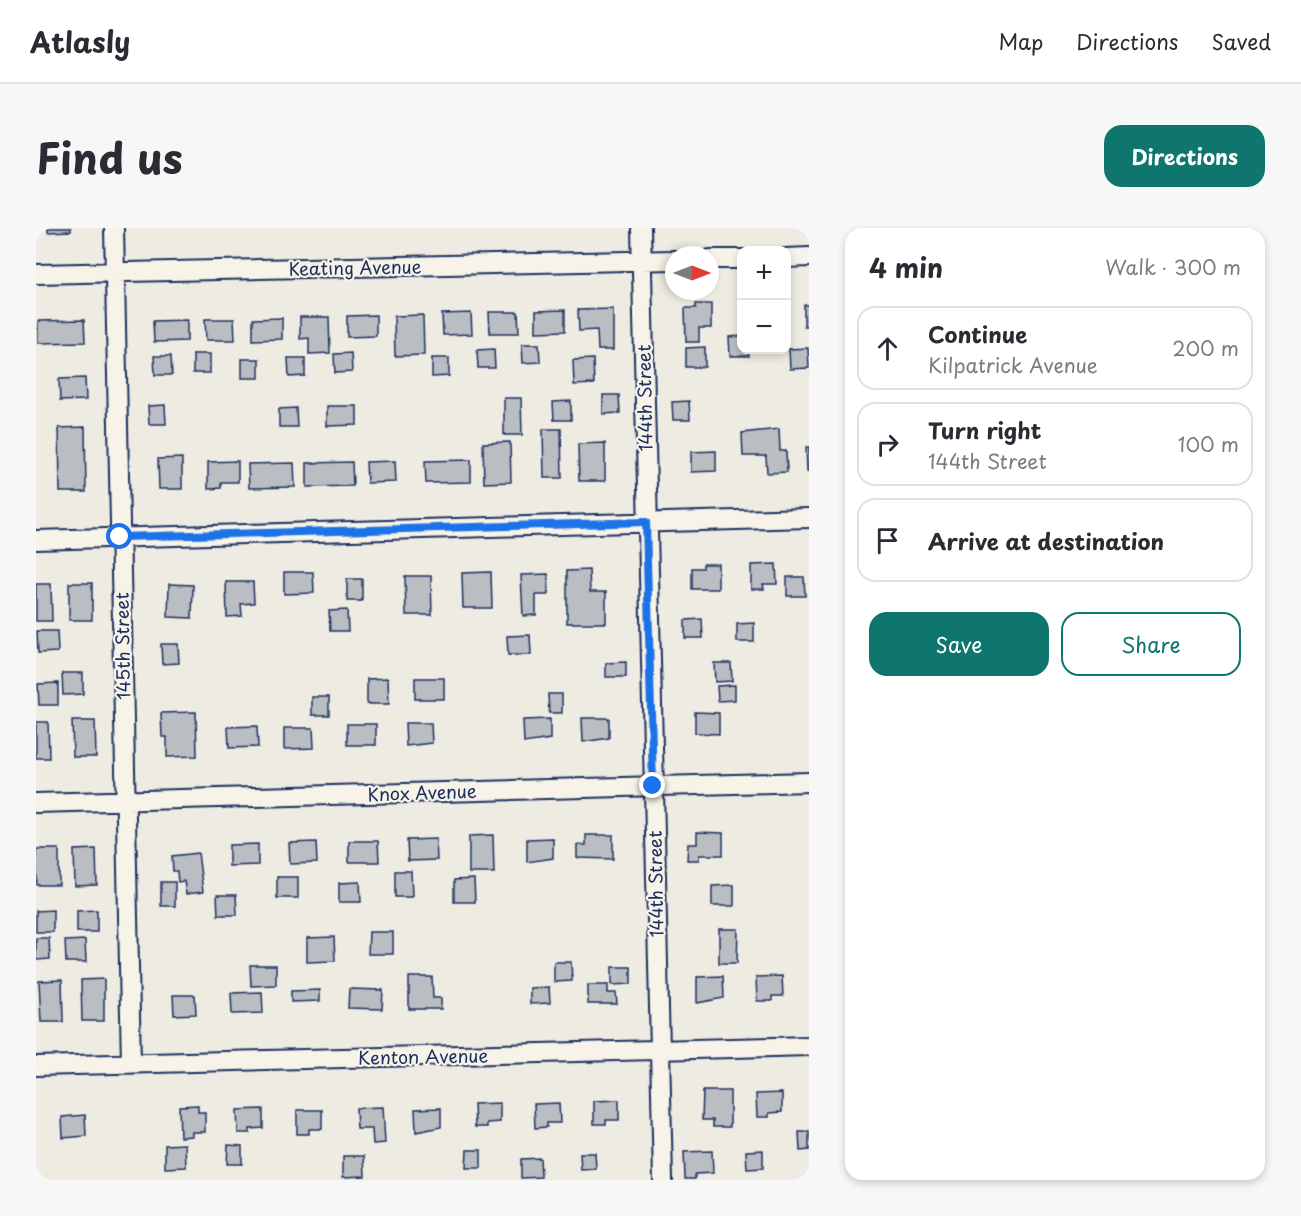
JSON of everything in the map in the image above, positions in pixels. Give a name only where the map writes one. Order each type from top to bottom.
[{"type":"street","name":"145th Street","points":[[114,228],[131,1064]]},
{"type":"street","name":"144th Street","points":[[641,228],[663,1180]]},
{"type":"street","points":[[791,258],[809,257]]},
{"type":"street","points":[[719,259],[737,259]]},
{"type":"street","name":"Keating Avenue","points":[[36,274],[665,260]]},
{"type":"street","points":[[36,540],[809,518]]},
{"type":"street","name":"Knox Avenue","points":[[36,803],[809,782]]},
{"type":"street","name":"Kenton Avenue","points":[[36,1066],[809,1046]]},
{"type":"building","points":[[48,228],[71,228],[71,231],[48,232]]},
{"type":"building","points":[[696,304],[711,304],[711,328],[699,328],[699,342],[686,342],[685,308],[696,308]]},
{"type":"building","points":[[804,305],[809,305],[809,326],[804,326]]},
{"type":"building","points":[[613,309],[613,350],[598,350],[597,330],[579,331],[578,310]]},
{"type":"building","points":[[565,310],[565,331],[536,332],[536,311]]},
{"type":"building","points":[[489,312],[518,312],[519,333],[490,333]]},
{"type":"building","points":[[471,313],[472,334],[443,335],[442,314]]},
{"type":"building","points":[[376,315],[376,336],[347,337],[347,316]]},
{"type":"building","points":[[423,315],[424,355],[395,356],[394,316]]},
{"type":"building","points":[[300,317],[329,317],[330,353],[309,354],[309,338],[300,339]]},
{"type":"building","points":[[282,318],[282,339],[253,340],[253,319]]},
{"type":"building","points":[[205,319],[234,319],[235,340],[206,340]]},
{"type":"building","points":[[84,320],[85,342],[38,343],[38,321]]},
{"type":"building","points":[[187,320],[187,341],[154,342],[153,321]]},
{"type":"building","points":[[737,336],[737,354],[749,354],[749,356],[730,356],[729,337]]},
{"type":"building","points":[[522,344],[539,344],[540,362],[523,363]]},
{"type":"building","points":[[705,347],[705,367],[686,367],[686,348]]},
{"type":"building","points":[[808,348],[809,368],[790,369],[791,349]]},
{"type":"building","points":[[494,349],[495,368],[478,368],[477,350]]},
{"type":"building","points":[[351,353],[352,372],[335,373],[334,354]]},
{"type":"building","points":[[193,354],[210,354],[210,373],[193,373]]},
{"type":"building","points":[[154,356],[171,356],[172,375],[155,375]]},
{"type":"building","points":[[288,358],[305,358],[305,376],[289,377]]},
{"type":"building","points":[[432,358],[449,358],[449,376],[432,377]]},
{"type":"building","points":[[242,359],[259,359],[259,378],[242,378]]},
{"type":"building","points":[[593,359],[594,384],[574,385],[573,360]]},
{"type":"building","points":[[85,378],[86,400],[60,401],[59,379]]},
{"type":"building","points":[[603,395],[619,395],[620,413],[603,414]]},
{"type":"building","points":[[504,398],[521,398],[522,435],[504,435]]},
{"type":"building","points":[[571,401],[571,420],[554,420],[553,402]]},
{"type":"building","points":[[689,401],[690,420],[673,420],[672,402]]},
{"type":"building","points":[[165,405],[166,424],[149,424],[148,406]]},
{"type":"building","points":[[327,406],[357,406],[357,425],[327,426]]},
{"type":"building","points":[[296,408],[297,427],[279,427],[279,409]]},
{"type":"building","points":[[85,427],[86,492],[60,492],[59,428]]},
{"type":"building","points":[[543,429],[561,429],[562,478],[544,478]]},
{"type":"building","points":[[779,429],[780,451],[786,451],[787,472],[767,473],[766,456],[743,456],[742,433]]},
{"type":"building","points":[[510,442],[511,482],[484,483],[483,443]]},
{"type":"building","points":[[605,443],[605,481],[579,481],[578,444]]},
{"type":"building","points":[[806,447],[809,447],[809,471],[807,471]]},
{"type":"building","points":[[716,451],[716,471],[691,472],[691,452]]},
{"type":"building","points":[[182,458],[182,489],[159,489],[158,459]]},
{"type":"building","points":[[471,460],[471,482],[426,483],[425,461]]},
{"type":"building","points":[[238,461],[238,482],[221,482],[221,488],[208,489],[208,462]]},
{"type":"building","points":[[395,461],[396,482],[367,483],[366,462]]},
{"type":"building","points":[[352,462],[353,486],[307,487],[307,463]]},
{"type":"building","points":[[294,463],[295,487],[249,488],[248,464]]},
{"type":"building","points":[[703,564],[718,564],[718,589],[692,589],[692,568],[703,568]]},
{"type":"building","points":[[776,564],[777,584],[763,584],[764,589],[751,589],[751,565]]},
{"type":"building","points":[[589,570],[590,592],[606,592],[606,623],[567,623],[567,571]]},
{"type":"building","points":[[284,572],[313,572],[314,593],[284,594]]},
{"type":"building","points":[[491,572],[492,608],[463,608],[462,573]]},
{"type":"building","points":[[548,574],[548,595],[536,595],[536,615],[523,616],[521,575]]},
{"type":"building","points":[[405,576],[431,576],[432,615],[406,615]]},
{"type":"building","points":[[787,577],[804,577],[805,596],[787,596]]},
{"type":"building","points":[[347,579],[362,579],[362,601],[347,601]]},
{"type":"building","points":[[226,582],[253,582],[254,603],[241,604],[242,616],[227,617]]},
{"type":"building","points":[[69,583],[92,583],[92,620],[69,620]]},
{"type":"building","points":[[36,584],[51,584],[52,621],[36,621]]},
{"type":"building","points":[[169,584],[193,585],[192,618],[168,617]]},
{"type":"building","points":[[347,610],[348,631],[330,631],[329,611]]},
{"type":"building","points":[[702,619],[703,638],[685,638],[685,620]]},
{"type":"building","points":[[754,623],[754,642],[737,642],[737,624]]},
{"type":"building","points":[[37,631],[57,631],[58,652],[38,653]]},
{"type":"building","points":[[530,635],[531,655],[508,655],[507,636]]},
{"type":"building","points":[[161,644],[178,644],[179,663],[162,664]]},
{"type":"building","points":[[626,662],[626,677],[606,677],[606,663]]},
{"type":"building","points":[[714,663],[731,663],[732,681],[715,682]]},
{"type":"building","points":[[62,673],[83,673],[83,694],[63,695]]},
{"type":"building","points":[[388,678],[389,704],[367,704],[367,679]]},
{"type":"building","points":[[415,678],[444,678],[444,699],[415,699]]},
{"type":"building","points":[[58,683],[58,705],[39,705],[38,684]]},
{"type":"building","points":[[735,685],[735,700],[718,701],[717,686]]},
{"type":"building","points":[[548,694],[562,694],[562,713],[549,713]]},
{"type":"building","points":[[312,697],[329,697],[329,715],[312,715]]},
{"type":"building","points":[[196,712],[197,756],[167,757],[167,737],[162,737],[161,713]]},
{"type":"building","points":[[695,712],[719,713],[719,734],[695,733]]},
{"type":"building","points":[[582,718],[609,718],[609,738],[583,742]]},
{"type":"building","points":[[550,719],[550,739],[524,743],[523,720]]},
{"type":"building","points":[[72,721],[95,721],[96,757],[73,757]]},
{"type":"building","points":[[36,722],[48,722],[49,758],[36,758]]},
{"type":"building","points":[[405,723],[431,723],[432,743],[406,746]]},
{"type":"building","points":[[347,724],[376,724],[376,745],[347,745]]},
{"type":"building","points":[[257,726],[258,747],[229,748],[228,727]]},
{"type":"building","points":[[284,728],[313,728],[314,748],[284,749]]},
{"type":"building","points":[[697,832],[723,833],[723,855],[699,855],[699,860],[687,860],[688,844],[697,844]]},
{"type":"building","points":[[493,835],[494,873],[469,873],[469,836]]},
{"type":"building","points":[[586,835],[613,835],[613,859],[577,858],[577,845],[586,845]]},
{"type":"building","points":[[553,838],[553,858],[527,862],[527,839]]},
{"type":"building","points":[[436,839],[437,860],[408,861],[407,840]]},
{"type":"building","points":[[349,841],[378,841],[379,862],[349,862]]},
{"type":"building","points":[[316,842],[317,863],[290,864],[289,843]]},
{"type":"building","points":[[258,844],[258,865],[229,866],[229,845]]},
{"type":"building","points":[[36,849],[59,849],[59,885],[37,885]]},
{"type":"building","points":[[96,849],[97,885],[75,886],[74,850]]},
{"type":"building","points":[[198,853],[203,892],[186,894],[184,881],[178,882],[177,871],[173,871],[172,856]]},
{"type":"building","points":[[395,871],[411,871],[412,897],[395,897]]},
{"type":"building","points":[[277,877],[298,877],[298,898],[277,898]]},
{"type":"building","points":[[474,879],[475,902],[454,902],[454,880]]},
{"type":"building","points":[[161,882],[175,882],[175,906],[161,906]]},
{"type":"building","points":[[360,882],[361,902],[339,902],[339,883]]},
{"type":"building","points":[[734,885],[734,906],[712,906],[712,886]]},
{"type":"building","points":[[217,895],[236,895],[237,915],[218,915]]},
{"type":"building","points":[[53,910],[53,932],[36,932],[36,911]]},
{"type":"building","points":[[97,910],[97,932],[77,932],[77,911]]},
{"type":"building","points":[[719,929],[738,929],[737,963],[719,963]]},
{"type":"building","points":[[369,932],[393,932],[393,954],[368,954]]},
{"type":"building","points":[[334,937],[335,961],[307,962],[307,938]]},
{"type":"building","points":[[36,938],[49,938],[50,959],[36,960]]},
{"type":"building","points":[[85,940],[86,962],[66,962],[65,941]]},
{"type":"building","points":[[554,962],[571,962],[572,981],[554,982]]},
{"type":"building","points":[[250,965],[276,965],[276,985],[251,986]]},
{"type":"building","points":[[612,967],[631,967],[631,984],[612,985]]},
{"type":"building","points":[[723,976],[724,998],[697,1003],[697,977]]},
{"type":"building","points":[[782,976],[783,996],[772,996],[772,1001],[757,1001],[756,977]]},
{"type":"building","points":[[409,977],[432,977],[433,998],[441,998],[441,1009],[409,1009]]},
{"type":"building","points":[[104,979],[104,1021],[82,1021],[81,980]]},
{"type":"building","points":[[62,980],[63,1022],[41,1022],[39,981]]},
{"type":"building","points":[[588,985],[608,985],[608,993],[616,993],[617,1004],[588,1004]]},
{"type":"building","points":[[549,987],[550,1003],[530,1004],[530,988]]},
{"type":"building","points":[[349,989],[383,990],[382,1009],[348,1008]]},
{"type":"building","points":[[320,990],[320,1001],[291,1002],[291,991]]},
{"type":"building","points":[[262,992],[263,1013],[232,1014],[231,993]]},
{"type":"building","points":[[173,995],[195,995],[196,1014],[174,1015]]},
{"type":"building","points":[[703,1091],[730,1091],[730,1127],[713,1127],[713,1120],[702,1120]]},
{"type":"building","points":[[782,1093],[782,1112],[769,1113],[769,1117],[757,1117],[756,1094]]},
{"type":"building","points":[[619,1100],[619,1120],[606,1120],[606,1124],[594,1124],[594,1101]]},
{"type":"building","points":[[500,1103],[500,1122],[487,1123],[487,1127],[475,1127],[474,1104]]},
{"type":"building","points":[[559,1103],[560,1123],[547,1123],[547,1127],[535,1128],[534,1104]]},
{"type":"building","points":[[198,1105],[198,1112],[205,1112],[205,1132],[192,1132],[192,1136],[180,1137],[179,1106]]},
{"type":"building","points":[[383,1107],[385,1143],[373,1144],[372,1129],[357,1129],[356,1108]]},
{"type":"building","points":[[441,1108],[441,1127],[416,1132],[415,1109]]},
{"type":"building","points":[[263,1109],[263,1128],[250,1129],[250,1133],[238,1133],[237,1110]]},
{"type":"building","points":[[297,1110],[322,1110],[322,1129],[309,1129],[309,1134],[297,1134]]},
{"type":"building","points":[[85,1115],[86,1136],[63,1138],[62,1117]]},
{"type":"building","points":[[799,1132],[809,1132],[809,1150],[800,1151]]},
{"type":"building","points":[[185,1144],[186,1167],[165,1168],[165,1145]]},
{"type":"building","points":[[228,1145],[242,1146],[242,1164],[227,1164]]},
{"type":"building","points":[[467,1150],[481,1150],[481,1168],[466,1168]]},
{"type":"building","points":[[763,1150],[763,1168],[747,1169],[746,1151]]},
{"type":"building","points":[[712,1151],[713,1173],[695,1174],[695,1179],[685,1179],[684,1152]]},
{"type":"building","points":[[580,1153],[595,1153],[596,1169],[581,1170]]},
{"type":"building","points":[[343,1156],[364,1156],[365,1176],[343,1177]]},
{"type":"building","points":[[540,1158],[541,1177],[521,1178],[521,1159]]},
{"type":"route","points":[[120,537],[646,522],[653,786]]}]
